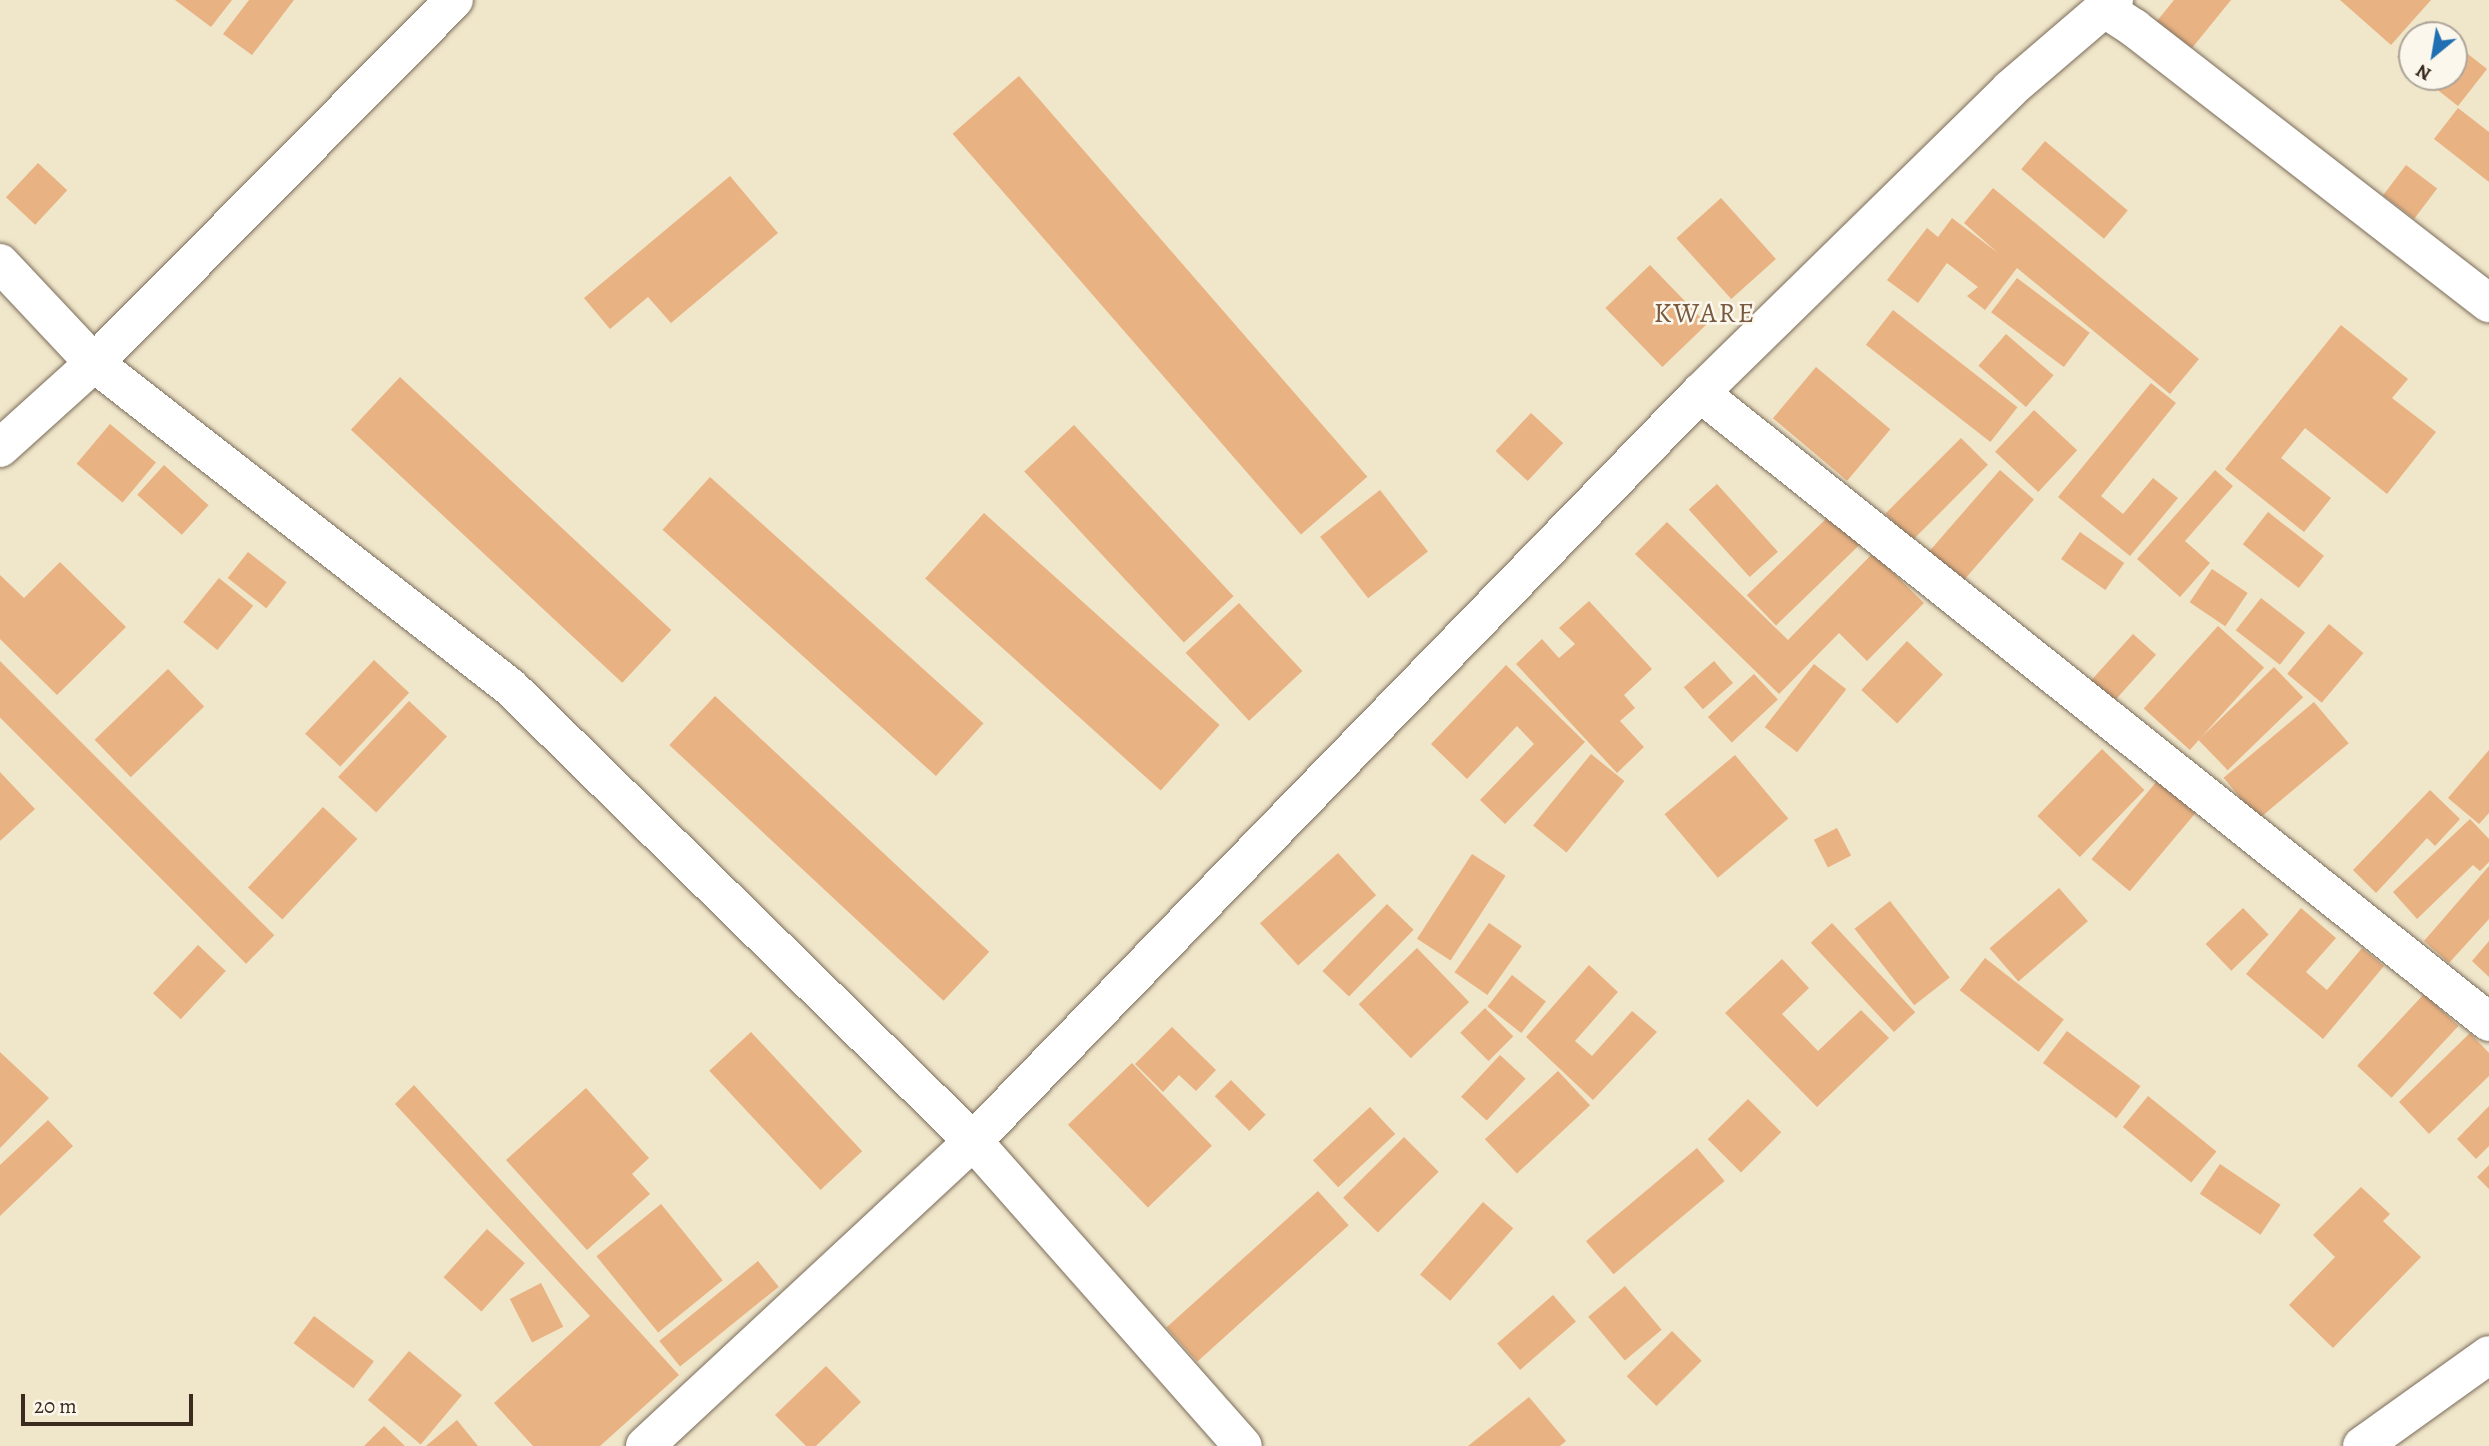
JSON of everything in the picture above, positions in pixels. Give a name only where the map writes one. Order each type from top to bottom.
[{"type":"street","points":[[0,448],[94,363],[454,0]]},
{"type":"street","points":[[645,1446],[973,1142],[1700,393],[2010,89],[2110,5],[2134,28],[2489,303]]},
{"type":"street","points":[[0,263],[94,363],[510,687],[973,1142],[1243,1446]]},
{"type":"street","points":[[1700,393],[2489,1022]]},
{"type":"street","points":[[2362,1446],[2489,1355]]},
{"type":"building","points":[[175,0],[232,0],[211,27]]},
{"type":"building","points":[[249,0],[294,0],[252,55],[223,34]]},
{"type":"building","points":[[2174,0],[2231,0],[2192,48],[2157,21]]},
{"type":"building","points":[[2340,0],[2431,0],[2412,21],[2398,21],[2398,37],[2391,45]]},
{"type":"building","points":[[2468,54],[2487,69],[2458,106],[2439,91],[2468,91]]},
{"type":"building","points":[[1019,76],[1367,477],[1301,534],[953,134]]},
{"type":"building","points":[[2458,108],[2489,132],[2489,182],[2434,139]]},
{"type":"building","points":[[2045,141],[2128,210],[2104,239],[2021,169]]},
{"type":"building","points":[[38,163],[67,190],[35,225],[6,197]]},
{"type":"building","points":[[2406,165],[2437,188],[2414,219],[2383,195]]},
{"type":"building","points":[[730,176],[778,233],[671,323],[648,297],[610,329],[584,298]]},
{"type":"building","points":[[1993,188],[2199,359],[2170,394],[2017,268],[1985,310],[1967,296],[1978,287],[1947,263],[1918,303],[1887,280],[1927,228],[1938,237],[1952,218],[1998,253],[1964,223]]},
{"type":"building","points":[[1721,198],[1776,259],[1731,299],[1676,238]]},
{"type":"building","points":[[1650,265],[1707,324],[1662,367],[1605,308]]},
{"type":"building","points":[[2017,278],[2090,333],[2064,367],[1991,312]]},
{"type":"building","points":[[1893,310],[2018,407],[1990,442],[1866,345]]},
{"type":"building","points":[[2341,325],[2408,379],[2392,398],[2436,432],[2387,494],[2305,428],[2281,458],[2331,498],[2304,532],[2225,469]]},
{"type":"building","points":[[2006,334],[2054,375],[2026,407],[1978,366]]},
{"type":"building","points":[[1816,367],[1890,429],[1847,481],[1773,418]]},
{"type":"building","points":[[400,377],[671,630],[622,683],[351,430]]},
{"type":"building","points":[[2151,383],[2176,403],[2101,496],[2123,514],[2153,478],[2178,498],[2130,556],[2058,497]]},
{"type":"building","points":[[2034,410],[2077,450],[2038,492],[1995,452]]},
{"type":"building","points":[[1531,413],[1563,443],[1528,481],[1496,451]]},
{"type":"building","points":[[110,424],[156,463],[123,502],[77,464]]},
{"type":"building","points":[[1074,425],[1234,596],[1184,643],[1024,471]]},
{"type":"building","points":[[1961,438],[1988,465],[1912,541],[1885,514]]},
{"type":"building","points":[[164,465],[209,505],[182,535],[137,495]]},
{"type":"building","points":[[2000,470],[2034,500],[1962,583],[1928,553]]},
{"type":"building","points":[[2215,470],[2233,486],[2185,541],[2210,563],[2180,597],[2137,559]]},
{"type":"building","points":[[710,477],[983,723],[936,776],[662,530]]},
{"type":"building","points":[[1717,484],[1778,552],[1750,577],[1689,509]]},
{"type":"building","points":[[1380,490],[1428,551],[1368,598],[1320,537]]},
{"type":"building","points":[[2268,512],[2324,556],[2299,588],[2243,544]]},
{"type":"building","points":[[984,513],[1220,725],[1161,791],[925,578]]},
{"type":"building","points":[[1831,514],[1860,544],[1776,625],[1747,595]]},
{"type":"building","points":[[1667,522],[1788,640],[1873,553],[1924,603],[1867,661],[1839,633],[1779,694],[1635,554]]},
{"type":"building","points":[[2080,532],[2124,563],[2105,590],[2061,559]]},
{"type":"building","points":[[248,552],[287,582],[266,608],[228,578]]},
{"type":"building","points":[[60,562],[126,627],[57,695],[0,639],[0,575],[24,598]]},
{"type":"building","points":[[2212,569],[2248,593],[2225,626],[2190,602]]},
{"type":"building","points":[[219,578],[253,606],[217,650],[183,622]]},
{"type":"building","points":[[2261,598],[2305,632],[2280,665],[2236,630]]},
{"type":"building","points":[[1589,601],[1652,669],[1624,695],[1635,708],[1620,721],[1644,747],[1617,773],[1516,664],[1542,639],[1559,658],[1575,644],[1559,628]]},
{"type":"building","points":[[1239,603],[1302,671],[1249,721],[1186,653]]},
{"type":"building","points":[[2329,624],[2363,653],[2322,703],[2287,674]]},
{"type":"building","points":[[2218,626],[2264,667],[2190,750],[2144,708]]},
{"type":"building","points":[[2133,634],[2156,655],[2113,702],[2090,682]]},
{"type":"building","points":[[1907,641],[1943,674],[1897,723],[1861,690]]},
{"type":"building","points":[[374,660],[409,693],[340,767],[305,734]]},
{"type":"building","points":[[0,661],[274,935],[246,964],[0,718]]},
{"type":"building","points":[[1714,661],[1733,683],[1703,709],[1684,687]]},
{"type":"building","points":[[1814,664],[1846,689],[1797,752],[1765,727]]},
{"type":"building","points":[[1506,665],[1585,742],[1505,824],[1480,800],[1534,744],[1517,726],[1467,779],[1431,744]]},
{"type":"building","points":[[2274,667],[2303,697],[2228,770],[2198,740]]},
{"type":"building","points":[[168,669],[204,706],[131,777],[95,740]]},
{"type":"building","points":[[1754,674],[1778,700],[1732,743],[1708,717]]},
{"type":"building","points":[[715,696],[989,952],[944,1001],[669,745]]},
{"type":"building","points":[[409,701],[447,736],[376,813],[338,777]]},
{"type":"building","points":[[2314,702],[2349,743],[2258,819],[2224,778]]},
{"type":"building","points":[[2102,749],[2144,790],[2080,857],[2037,816]]},
{"type":"building","points":[[2489,750],[2489,813],[2479,824],[2448,798]]},
{"type":"building","points":[[1591,754],[1624,781],[1567,853],[1533,825]]},
{"type":"building","points":[[1735,755],[1788,819],[1718,878],[1665,814]]},
{"type":"building","points":[[0,772],[35,809],[0,841]]},
{"type":"building","points":[[2157,781],[2195,813],[2130,891],[2091,859]]},
{"type":"building","points":[[2430,790],[2460,819],[2435,846],[2427,838],[2376,893],[2353,870]]},
{"type":"building","points":[[323,807],[357,839],[282,920],[248,887]]},
{"type":"building","points":[[2470,819],[2489,839],[2489,862],[2480,871],[2473,865],[2417,919],[2393,892]]},
{"type":"building","points":[[1837,828],[1851,856],[1828,867],[1814,840]]},
{"type":"building","points":[[1338,853],[1376,895],[1298,966],[1260,923]]},
{"type":"building","points":[[1472,854],[1506,876],[1451,960],[1417,939]]},
{"type":"building","points":[[2489,866],[2489,919],[2449,963],[2424,941]]},
{"type":"building","points":[[2059,888],[2088,921],[2018,982],[1990,948]]},
{"type":"building","points":[[1890,901],[1950,977],[1914,1005],[1855,929]]},
{"type":"building","points":[[1387,904],[1414,930],[1349,997],[1322,971]]},
{"type":"building","points":[[2243,908],[2269,935],[2231,971],[2206,944]]},
{"type":"building","points":[[2301,908],[2336,938],[2306,972],[2327,990],[2362,948],[2384,966],[2323,1039],[2246,974]]},
{"type":"building","points":[[1489,923],[1522,946],[1487,995],[1455,972]]},
{"type":"building","points":[[1832,923],[1915,1012],[1894,1032],[1811,943]]},
{"type":"building","points":[[2489,941],[2489,977],[2472,961]]},
{"type":"building","points":[[198,945],[226,971],[181,1019],[153,993]]},
{"type":"building","points":[[1417,948],[1469,1002],[1411,1058],[1359,1004]]},
{"type":"building","points":[[1985,958],[2064,1020],[2039,1052],[1960,990]]},
{"type":"building","points":[[1782,959],[1809,988],[1782,1014],[1818,1051],[1861,1010],[1889,1038],[1817,1107],[1725,1013]]},
{"type":"building","points":[[1589,965],[1618,992],[1575,1041],[1592,1056],[1632,1011],[1657,1032],[1593,1100],[1526,1037]]},
{"type":"building","points":[[1512,975],[1546,1001],[1521,1033],[1487,1007]]},
{"type":"building","points":[[2424,994],[2458,1026],[2392,1098],[2357,1066]]},
{"type":"building","points":[[1485,1008],[1513,1036],[1489,1061],[1460,1033]]},
{"type":"building","points":[[1172,1027],[1216,1070],[1196,1091],[1179,1075],[1163,1092],[1135,1064]]},
{"type":"building","points":[[2067,1031],[2140,1086],[2116,1118],[2043,1063]]},
{"type":"building","points":[[751,1032],[862,1151],[820,1190],[709,1071]]},
{"type":"building","points":[[2470,1033],[2489,1053],[2489,1076],[2429,1134],[2399,1102]]},
{"type":"building","points":[[0,1052],[49,1098],[0,1148]]},
{"type":"building","points":[[1500,1055],[1526,1079],[1487,1121],[1461,1097]]},
{"type":"building","points":[[1132,1063],[1212,1146],[1148,1208],[1068,1125]]},
{"type":"building","points":[[1558,1071],[1590,1105],[1517,1174],[1485,1139]]},
{"type":"building","points":[[1231,1080],[1266,1115],[1249,1131],[1215,1096]]},
{"type":"building","points":[[414,1085],[679,1375],[600,1446],[533,1446],[494,1403],[590,1316],[395,1104]]},
{"type":"building","points":[[586,1088],[649,1158],[632,1174],[650,1194],[587,1250],[506,1160]]},
{"type":"building","points":[[2148,1096],[2216,1151],[2191,1182],[2123,1127]]},
{"type":"building","points":[[1748,1099],[1781,1132],[1741,1173],[1708,1139]]},
{"type":"building","points":[[2489,1106],[2489,1146],[2476,1159],[2457,1139]]},
{"type":"building","points":[[1370,1107],[1395,1134],[1338,1187],[1313,1160]]},
{"type":"building","points":[[48,1120],[73,1146],[0,1216],[0,1165]]},
{"type":"building","points":[[1404,1137],[1439,1172],[1378,1232],[1343,1198]]},
{"type":"building","points":[[1697,1148],[1725,1181],[1614,1274],[1586,1241]]},
{"type":"building","points":[[2220,1164],[2281,1205],[2260,1235],[2200,1194]]},
{"type":"building","points":[[2489,1165],[2489,1189],[2477,1177]]},
{"type":"building","points":[[2361,1187],[2390,1214],[2383,1221],[2421,1257],[2333,1348],[2289,1305],[2335,1257],[2313,1235]]},
{"type":"building","points":[[1318,1191],[1349,1225],[1197,1362],[1166,1328]]},
{"type":"building","points":[[1483,1202],[1513,1228],[1450,1301],[1420,1274]]},
{"type":"building","points":[[661,1204],[723,1280],[658,1332],[596,1256]]},
{"type":"building","points":[[487,1229],[525,1263],[481,1311],[444,1277]]},
{"type":"building","points":[[758,1261],[779,1287],[680,1367],[659,1341]]},
{"type":"building","points":[[541,1283],[563,1327],[532,1343],[510,1299]]},
{"type":"building","points":[[1625,1286],[1662,1330],[1625,1361],[1588,1317]]},
{"type":"building","points":[[1553,1295],[1576,1321],[1520,1370],[1497,1344]]},
{"type":"building","points":[[314,1316],[374,1361],[353,1388],[294,1343]]},
{"type":"building","points":[[1672,1331],[1702,1361],[1656,1406],[1627,1376]]},
{"type":"building","points":[[409,1351],[462,1395],[421,1444],[368,1400]]},
{"type":"building","points":[[826,1366],[861,1402],[816,1446],[806,1446],[775,1415]]},
{"type":"building","points":[[1529,1397],[1566,1441],[1560,1446],[1468,1446]]},
{"type":"building","points":[[457,1420],[478,1446],[426,1446]]},
{"type":"building","points":[[384,1426],[405,1446],[364,1446]]},
{"type":"district","name":"KWARE","points":[[1705,313]]}]
